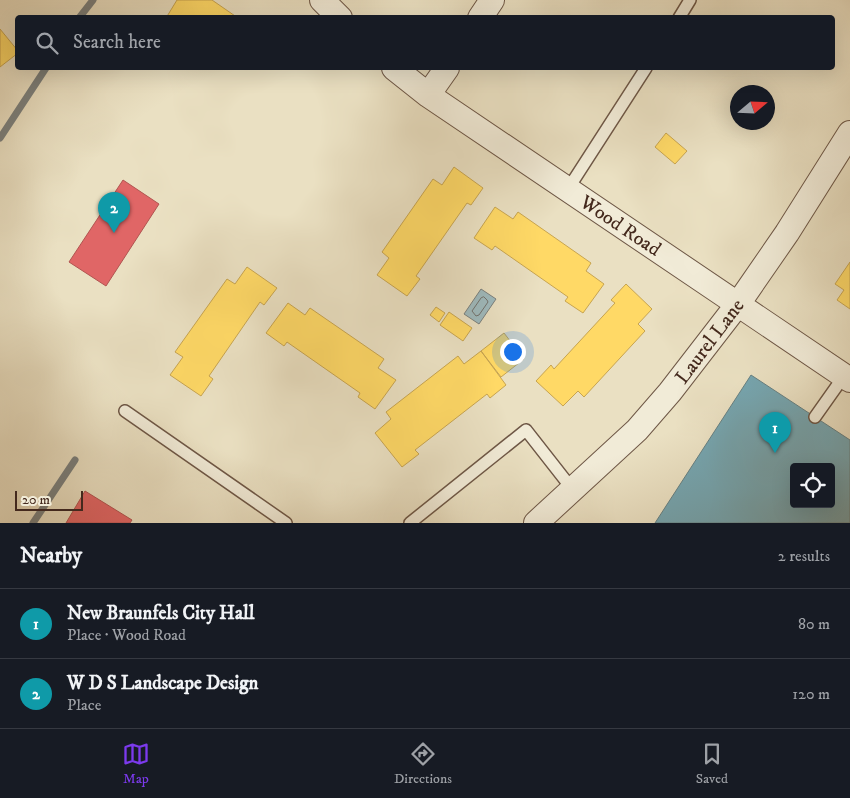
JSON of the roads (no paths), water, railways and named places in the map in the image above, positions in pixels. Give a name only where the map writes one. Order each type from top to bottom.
[{"type":"street","points":[[322,0],[337,15]]},
{"type":"street","points":[[482,15],[492,0]]},
{"type":"street","name":"Wood Road","points":[[397,70],[428,95],[847,378]]},
{"type":"street","points":[[428,95],[446,70]]},
{"type":"street","name":"Laurel Lane","points":[[536,523],[637,430],[670,392],[738,304],[787,233],[850,133]]},
{"type":"lane","points":[[681,15],[690,0]]},
{"type":"lane","points":[[568,189],[645,70]]},
{"type":"lane","points":[[815,417],[847,378]]},
{"type":"lane","points":[[125,411],[286,523]]},
{"type":"lane","points":[[410,523],[526,430],[573,490]]},
{"type":"water","points":[[481,289],[496,299],[479,324],[464,314]]},
{"type":"waterway","points":[[81,15],[93,0]]},
{"type":"waterway","points":[[0,138],[45,70]]},
{"type":"waterway","points":[[33,523],[75,460]]},
{"type":"place","name":"W D S Landscape Design","points":[[114,233]]},
{"type":"place","name":"New Braunfels City Hall","points":[[775,453]]}]
